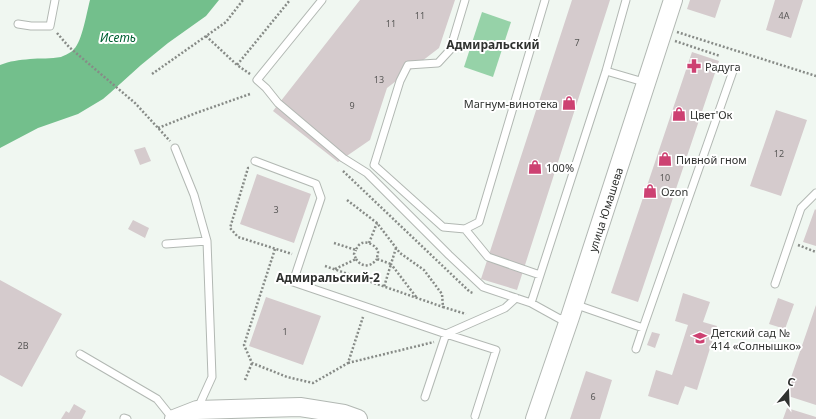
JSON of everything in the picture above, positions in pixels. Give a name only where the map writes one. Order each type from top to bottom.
[{"type":"street","name":"улица Юмашева","points":[[535,419],[647,83],[673,0]]},
{"type":"street","points":[[174,419],[197,410],[300,407],[344,414],[358,419]]},
{"type":"lane","points":[[18,24],[50,26],[55,0]]},
{"type":"lane","points":[[322,0],[257,80],[266,88],[278,103],[343,158],[367,173],[449,256],[483,287],[531,303],[560,319],[572,310],[643,328]]},
{"type":"lane","points":[[465,0],[450,50],[438,63],[408,65],[400,81],[374,165],[443,227],[465,229],[479,222],[545,0]]},
{"type":"lane","points":[[531,303],[606,71],[626,0]]},
{"type":"lane","points":[[636,349],[732,70]]},
{"type":"lane","points":[[606,71],[647,83]]},
{"type":"lane","points":[[175,148],[194,195],[207,241],[212,377],[197,410]]},
{"type":"lane","points":[[254,161],[316,184],[321,198],[292,282],[496,350],[475,416]]},
{"type":"lane","points":[[776,284],[801,208],[816,193]]},
{"type":"lane","points":[[465,229],[488,257],[540,275]]},
{"type":"lane","points":[[166,244],[207,241]]},
{"type":"lane","points":[[425,397],[446,334],[505,308],[516,298]]},
{"type":"lane","points":[[80,354],[157,399],[174,419]]},
{"type":"path","points":[[152,74],[226,22],[243,0]]},
{"type":"path","points":[[237,65],[290,0]]},
{"type":"path","points":[[50,26],[69,47],[135,103],[175,148]]},
{"type":"path","points":[[677,32],[816,76]]},
{"type":"path","points":[[206,36],[237,65],[257,80]]},
{"type":"path","points":[[674,41],[720,56]]},
{"type":"path","points":[[158,128],[250,94]]},
{"type":"path","points":[[347,200],[377,223],[400,253],[424,270],[442,294],[443,307]]},
{"type":"path","points":[[369,243],[377,223]]},
{"type":"path","points":[[790,242],[816,252]]},
{"type":"path","points":[[334,243],[356,250]]},
{"type":"path","points":[[369,243],[375,246],[378,252],[377,259],[370,265],[365,266],[358,263],[354,254],[358,245],[369,243]]},
{"type":"path","points":[[384,286],[396,248]]},
{"type":"path","points":[[245,380],[252,363],[244,344],[275,249]]},
{"type":"path","points":[[335,270],[356,259]]},
{"type":"path","points":[[377,259],[391,264],[418,298]]},
{"type":"path","points":[[325,266],[470,316]]},
{"type":"path","points":[[348,363],[363,317]]},
{"type":"path","points":[[252,363],[287,377],[313,383],[348,363],[436,342]]},
{"type":"shaded area","points":[[482,12],[511,22],[493,77],[464,67]]},
{"type":"water","name":"Исеть","points":[[90,0],[219,0],[206,16],[168,43],[103,99],[78,114],[38,128],[0,148],[0,65],[18,60],[61,57],[71,52],[79,40]]},
{"type":"building","points":[[360,0],[455,0],[439,48],[387,88],[370,140],[338,162],[273,111]]},
{"type":"building","points":[[572,0],[610,0],[517,290],[481,279]]},
{"type":"building","points":[[690,0],[721,0],[715,18],[687,9]]},
{"type":"building","points":[[775,0],[803,0],[791,38],[766,30]]},
{"type":"building","points":[[692,52],[719,61],[638,302],[611,293]]},
{"type":"building","points":[[776,110],[807,120],[781,196],[750,186]]},
{"type":"building","points":[[145,147],[151,161],[140,165],[134,150]]},
{"type":"building","points":[[257,174],[311,194],[294,243],[240,224]]},
{"type":"building","points":[[815,209],[816,210],[816,246],[803,242]]},
{"type":"building","points":[[133,220],[149,228],[145,238],[128,229]]},
{"type":"building","points":[[0,280],[62,314],[22,387],[0,375]]},
{"type":"building","points":[[683,293],[710,302],[703,322],[717,326],[697,390],[685,386],[678,405],[648,396],[656,370],[672,375],[688,325],[675,321]]},
{"type":"building","points":[[266,297],[321,316],[303,365],[249,346]]},
{"type":"building","points":[[778,298],[794,304],[785,329],[769,324]]},
{"type":"building","points":[[816,305],[816,405],[785,395]]},
{"type":"building","points":[[652,332],[660,334],[655,348],[647,345]]},
{"type":"building","points":[[586,371],[612,380],[600,419],[570,419]]},
{"type":"building","points":[[74,404],[86,411],[82,419],[61,419],[66,411],[69,413]]},
{"type":"building","points":[[787,408],[816,417],[816,419],[783,419]]},
{"type":"place","name":"Радуга","points":[[694,66]]},
{"type":"place","name":"Магнум-винотека","points":[[569,103]]},
{"type":"place","name":"Цвет'Ок","points":[[679,114]]},
{"type":"place","name":"Пивной гном","points":[[665,159]]},
{"type":"place","name":"100%","points":[[535,167]]},
{"type":"place","name":"Ozon","points":[[650,191]]},
{"type":"place","name":"Детский сад № 414 «Солнышко»","points":[[700,338]]},
{"type":"district","name":"Адмиральский","points":[[493,44]]},
{"type":"district","name":"Адмиральский-2","points":[[328,277]]}]
